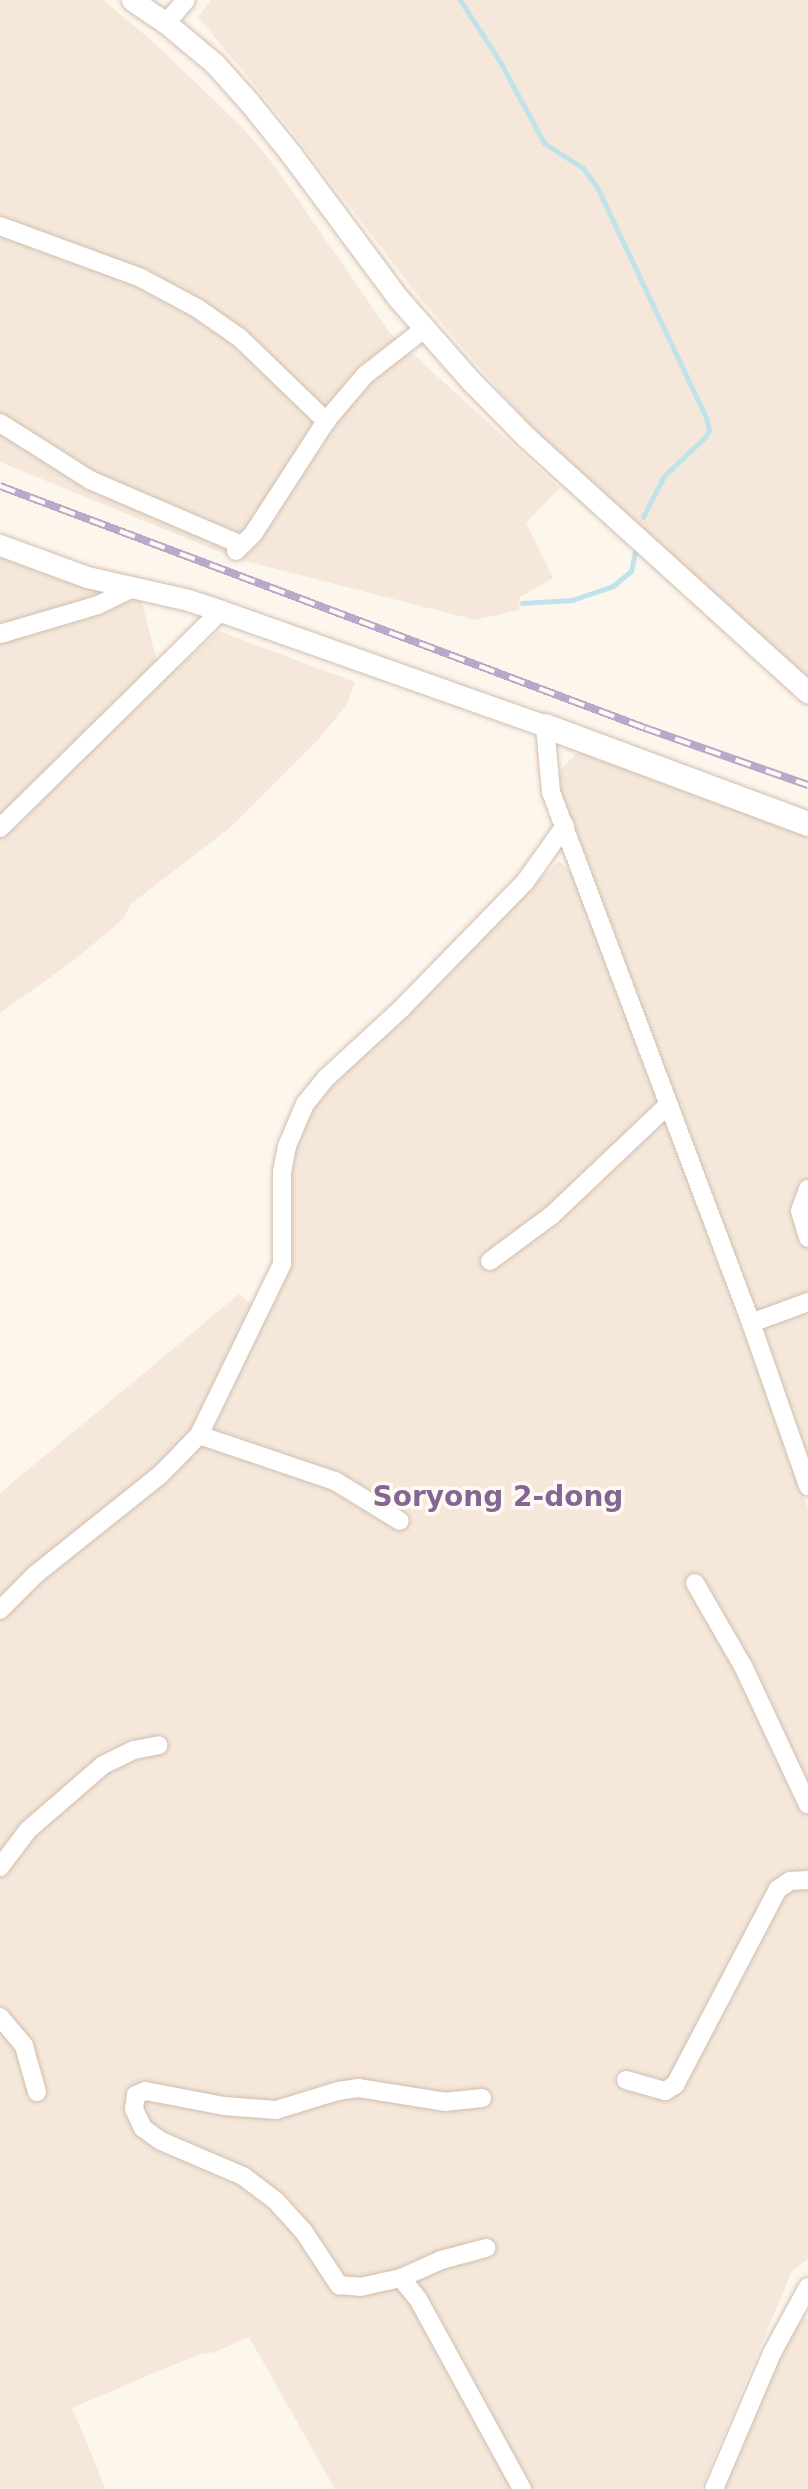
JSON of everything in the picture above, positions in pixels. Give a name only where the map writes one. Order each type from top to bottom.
[{"type":"main road","points":[[545,726],[808,824]]},
{"type":"street","points":[[132,0],[166,23],[215,64],[249,102],[424,329],[525,436],[808,693]]},
{"type":"street","points":[[166,23],[186,0]]},
{"type":"street","points":[[0,226],[141,278],[197,308],[240,338],[326,421]]},
{"type":"street","points":[[0,423],[90,480],[239,548],[253,534],[326,421],[365,375],[424,329]]},
{"type":"street","points":[[0,545],[87,577],[221,611],[545,726],[551,792],[751,1322],[808,1486]]},
{"type":"street","points":[[0,634],[98,606],[133,588]]},
{"type":"street","points":[[0,828],[221,611]]},
{"type":"street","points":[[0,1610],[36,1574],[160,1475],[200,1434],[282,1264],[282,1172],[287,1146],[306,1104],[324,1079],[401,1010],[525,882],[565,826]]},
{"type":"street","points":[[491,1261],[552,1215],[669,1104]]},
{"type":"street","points":[[808,1189],[800,1212],[808,1238]]},
{"type":"street","points":[[751,1322],[808,1302]]},
{"type":"street","points":[[200,1434],[335,1480],[400,1521]]},
{"type":"street","points":[[695,1583],[743,1666],[808,1805]]},
{"type":"street","points":[[0,1867],[28,1830],[103,1765],[134,1750],[159,1745]]},
{"type":"street","points":[[626,2080],[665,2091],[675,2085],[778,1889],[790,1881],[808,1880]]},
{"type":"street","points":[[0,2017],[24,2046],[37,2091]]},
{"type":"street","points":[[481,2098],[446,2102],[359,2088],[338,2091],[276,2110],[224,2106],[145,2091],[136,2095],[134,2109],[143,2128],[161,2141],[243,2176],[275,2200],[304,2232],[339,2285],[360,2287],[401,2278],[442,2260],[486,2248]]},
{"type":"street","points":[[401,2278],[418,2299],[522,2489]]},
{"type":"street","points":[[713,2489],[772,2353],[808,2287]]},
{"type":"shaded area","points":[[0,0],[103,0],[151,40],[243,128],[274,165],[390,333],[560,488],[526,523],[553,578],[520,597],[519,610],[475,620],[237,559],[0,462]]},
{"type":"shaded area","points":[[211,0],[808,0],[808,677],[696,583],[526,422],[420,298],[280,116],[198,17]]},
{"type":"shaded area","points":[[0,554],[141,598],[158,666],[0,822]]},
{"type":"shaded area","points":[[219,631],[355,682],[347,704],[318,740],[232,826],[131,904],[123,919],[73,961],[0,1013],[0,835],[113,724]]},
{"type":"shaded area","points":[[582,748],[808,832],[808,1473],[758,1315],[703,1185],[560,789],[560,770]]},
{"type":"shaded area","points":[[559,861],[578,880],[808,1508],[808,2259],[792,2271],[701,2489],[335,2489],[249,2337],[215,2352],[197,2355],[72,2408],[105,2487],[103,2489],[0,2489],[0,1618],[43,1577],[168,1476],[288,1264],[291,1248],[289,1177],[292,1156],[303,1124],[320,1095]]},
{"type":"shaded area","points":[[239,1294],[255,1308],[183,1447],[0,1604],[0,1493]]},
{"type":"shaded area","points":[[808,2319],[808,2489],[724,2489],[782,2345],[797,2320]]},
{"type":"waterway","points":[[460,0],[499,60],[544,143],[583,168],[597,187],[706,418],[709,430],[705,437],[664,476],[643,517]]},
{"type":"waterway","points":[[522,603],[572,600],[613,586],[631,571],[636,548]]},
{"type":"railway","points":[[0,486],[645,728],[808,785]]},
{"type":"district","name":"Soryong 2-dong","points":[[498,1497]]}]
